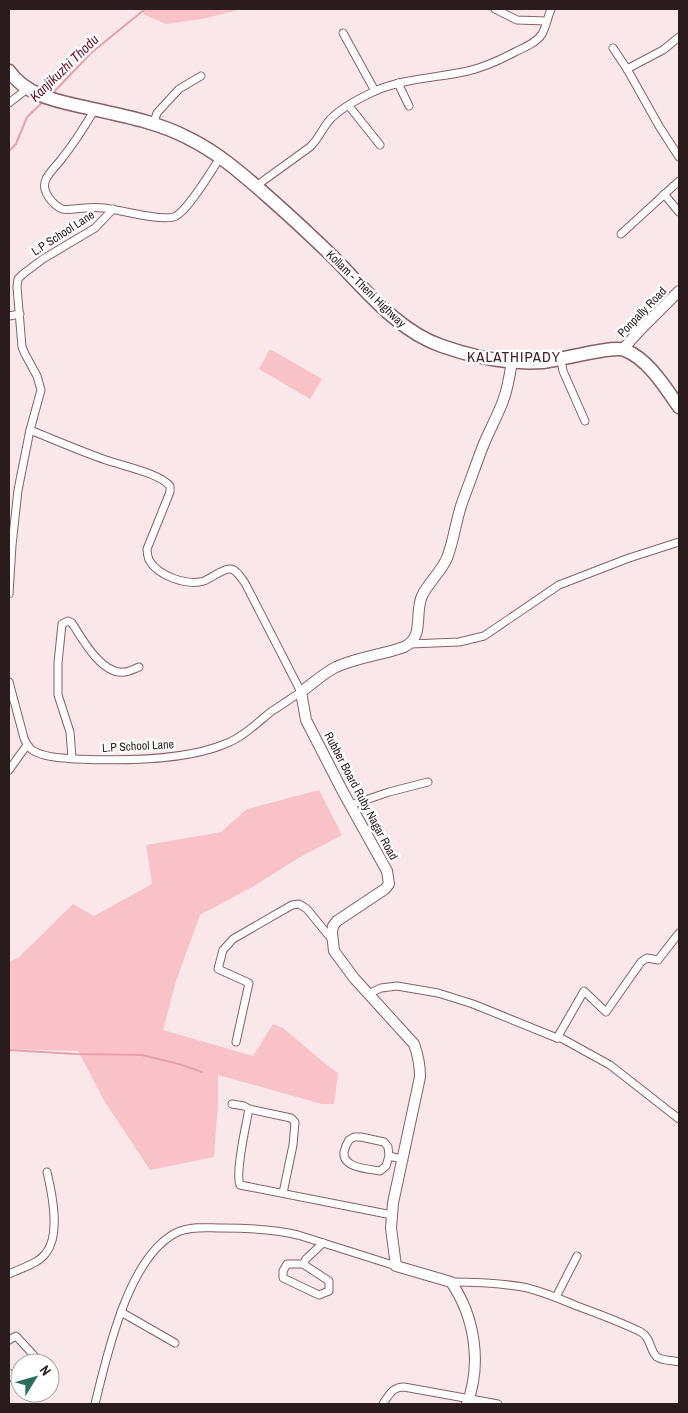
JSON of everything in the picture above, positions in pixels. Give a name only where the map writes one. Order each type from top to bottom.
[{"type":"highway","points":[[9,71],[14,79],[27,89]]},
{"type":"highway","name":"Kollam - Theni Highway","points":[[27,89],[65,103],[153,125],[189,138],[241,173],[317,241],[385,309],[418,336],[441,346],[468,354],[512,361],[561,360],[606,350],[623,350]]},
{"type":"highway","points":[[623,350],[633,354],[650,369],[679,408]]},
{"type":"main road","name":"Ponpally Road","points":[[623,350],[679,291]]},
{"type":"main road","points":[[301,692],[338,666],[393,651],[410,644],[415,639],[423,594],[447,558],[462,502],[483,446],[507,391],[512,361]]},
{"type":"main road","name":"Rubber Board Ruby Nagar Road","points":[[301,692],[306,720],[387,871],[389,884],[385,889],[337,921],[334,926],[333,942]]},
{"type":"main road","points":[[333,942],[334,951],[354,978],[414,1044],[418,1054],[420,1077],[392,1215],[392,1241],[396,1266],[451,1282],[464,1303],[472,1334],[475,1373],[468,1401]]},
{"type":"street","points":[[495,9],[517,20],[546,21]]},
{"type":"street","points":[[256,186],[318,139],[336,112],[375,91],[414,79],[470,70],[525,48],[538,39],[543,32],[551,9]]},
{"type":"street","points":[[343,33],[375,91]]},
{"type":"street","points":[[627,69],[663,50],[679,36]]},
{"type":"street","points":[[613,48],[679,157]]},
{"type":"street","points":[[153,125],[157,113],[179,89],[201,76]]},
{"type":"street","points":[[398,84],[409,106]]},
{"type":"street","points":[[9,103],[27,89]]},
{"type":"street","points":[[348,106],[380,146]]},
{"type":"street","name":"L.P School Lane","points":[[95,110],[45,181],[44,188],[53,202],[62,209],[86,207],[113,209],[160,218],[170,218],[176,216],[195,195],[220,158]]},
{"type":"street","points":[[621,234],[679,180]]},
{"type":"street","points":[[664,194],[679,212]]},
{"type":"street","name":"L.P School Lane","points":[[9,594],[10,545],[18,490],[30,430],[41,390],[40,383],[22,347],[18,279],[43,259],[95,228],[113,209]]},
{"type":"street","points":[[9,316],[20,314]]},
{"type":"street","points":[[561,360],[563,371],[585,421]]},
{"type":"street","points":[[30,430],[167,482],[170,486],[170,492],[146,549],[148,559],[159,570],[180,581],[193,582],[204,580],[226,569],[235,571],[245,583],[301,692]]},
{"type":"street","points":[[410,644],[459,642],[484,636],[559,586],[629,558],[679,542]]},
{"type":"street","points":[[72,758],[70,732],[58,695],[58,663],[62,624],[68,621],[72,623],[98,661],[112,671],[124,673],[139,667]]},
{"type":"street","points":[[9,682],[11,698],[26,745],[9,770]]},
{"type":"street","name":"L.P School Lane","points":[[26,745],[38,754],[53,757],[124,759],[177,756],[213,748],[237,739],[301,692]]},
{"type":"street","points":[[351,805],[389,792],[428,782]]},
{"type":"street","points":[[236,1042],[249,983],[218,969],[223,950],[232,938],[292,905],[300,904],[307,909],[333,942]]},
{"type":"street","points":[[557,1038],[584,990],[606,1012],[641,962],[647,958],[658,960],[679,934]]},
{"type":"street","points":[[368,994],[381,988],[397,986],[438,993],[473,1004],[561,1038],[610,1065],[679,1119]]},
{"type":"street","points":[[232,1104],[291,1118],[295,1122],[293,1145],[283,1193]]},
{"type":"street","points":[[249,1109],[240,1162],[240,1185],[392,1215]]},
{"type":"street","points":[[354,1137],[361,1137],[384,1142],[388,1147],[389,1156],[386,1166],[380,1171],[350,1165],[345,1159],[344,1152],[348,1140],[354,1137]]},
{"type":"street","points":[[389,1156],[402,1159]]},
{"type":"street","points":[[9,1274],[36,1262],[46,1254],[51,1244],[54,1223],[52,1195],[47,1172]]},
{"type":"street","points":[[95,1404],[113,1338],[130,1290],[153,1251],[170,1236],[187,1228],[257,1228],[283,1231],[396,1266]]},
{"type":"street","points":[[303,1264],[323,1243]]},
{"type":"street","points":[[556,1298],[577,1256]]},
{"type":"street","points":[[287,1264],[303,1264],[330,1281],[329,1291],[319,1294],[283,1278],[283,1272],[287,1264]]},
{"type":"street","points":[[451,1282],[487,1282],[538,1291],[640,1332],[648,1338],[654,1354],[661,1359],[679,1362]]},
{"type":"street","points":[[121,1312],[175,1343]]},
{"type":"street","points":[[9,1340],[16,1336],[32,1353]]},
{"type":"street","points":[[383,1404],[391,1392],[397,1387],[404,1386],[468,1401],[498,1404]]},
{"type":"shaded area","points":[[141,9],[242,9],[202,19],[166,24],[145,15]]},
{"type":"shaded area","points":[[270,349],[322,379],[310,399],[259,369]]},
{"type":"shaded area","points":[[319,790],[342,835],[200,915],[176,981],[163,1030],[253,1056],[273,1024],[283,1028],[338,1073],[334,1104],[322,1104],[218,1075],[214,1157],[150,1170],[105,1102],[78,1051],[9,1049],[9,962],[18,958],[73,904],[94,916],[152,884],[146,845],[221,832],[247,809]]},
{"type":"waterway","name":"Kanjikuzhi Thodu","points":[[51,95],[91,53],[145,9]]},
{"type":"waterway","name":"Kanjikuzhi Thodu","points":[[9,151],[16,144],[27,117],[44,101]]},
{"type":"waterway","points":[[9,1050],[75,1054],[142,1055],[202,1072]]},
{"type":"district","name":"KALATHIPADY","points":[[514,357]]}]
